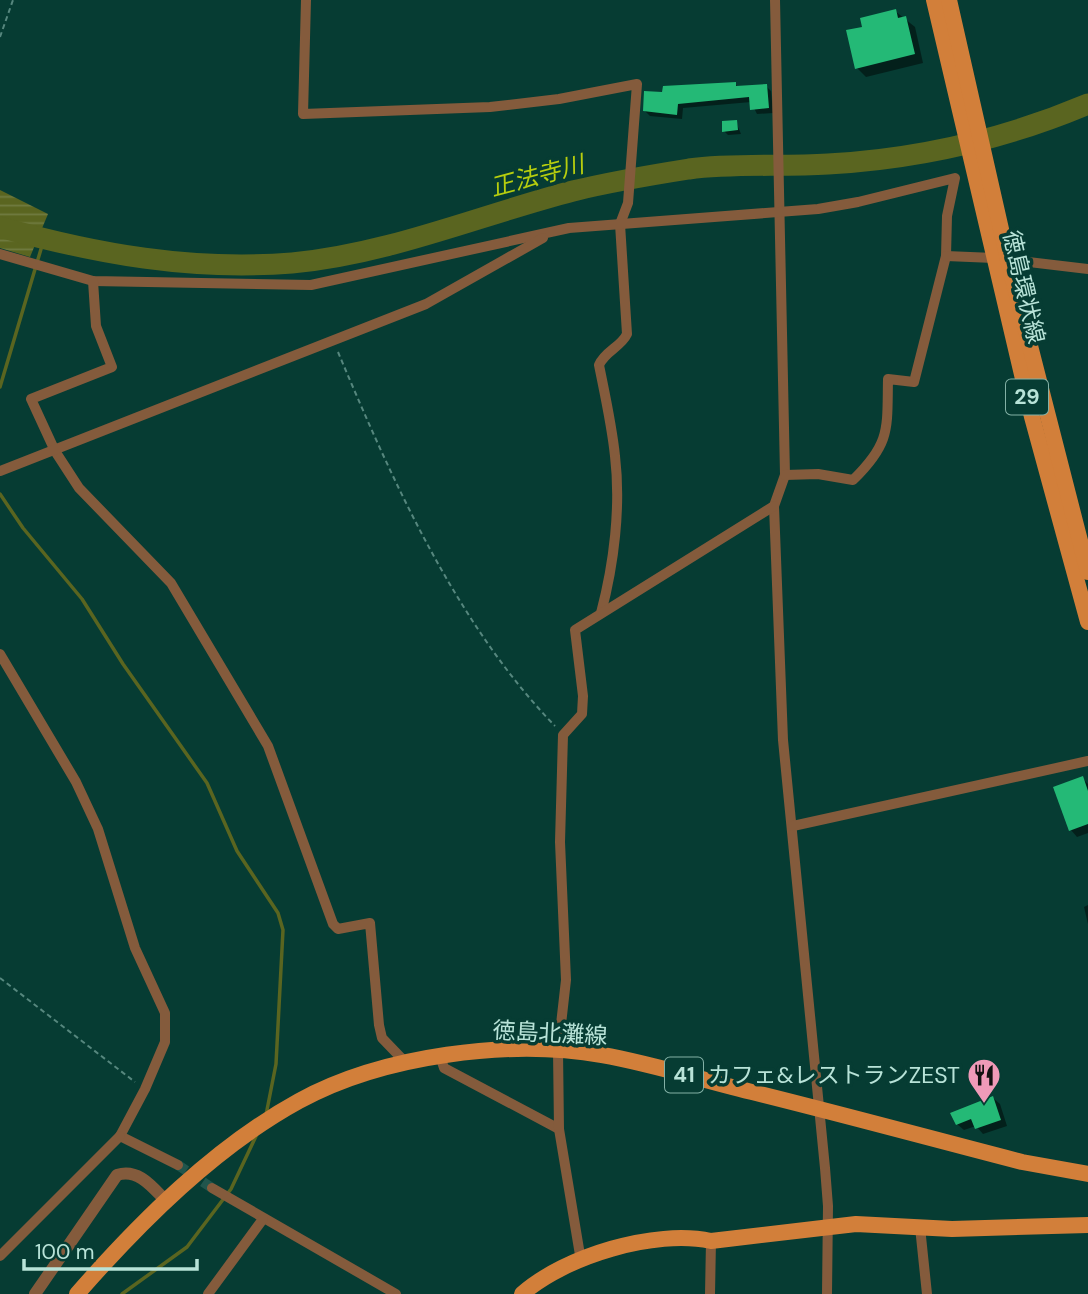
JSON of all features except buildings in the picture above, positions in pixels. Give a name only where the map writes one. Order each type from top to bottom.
[{"type":"main road","name":"徳島環状線","points":[[934,0],[967,112]]},
{"type":"main road","name":"徳島環状線","points":[[949,0],[978,170],[1088,572]]},
{"type":"main road","name":"徳島環状線","points":[[1001,259],[1032,417],[1088,622]]},
{"type":"main road","name":"徳島北灘線","points":[[80,1291],[167,1202],[236,1142],[281,1112],[329,1087],[407,1063],[440,1056],[505,1049],[602,1055],[1022,1162],[1088,1174]]},
{"type":"main road","points":[[522,1294],[581,1261],[623,1245],[699,1238],[711,1241],[828,1230],[856,1224],[920,1227],[1088,1226]]},
{"type":"street","points":[[306,0],[303,114],[490,107],[559,99],[637,84],[628,203],[620,224],[627,334],[624,341],[603,356],[599,365],[615,456],[617,501],[608,587],[601,613]]},
{"type":"street","points":[[775,0],[785,475],[774,506],[783,740],[828,1230],[827,1294]]},
{"type":"street","points":[[0,254],[93,281],[311,285],[554,232],[620,224],[779,213],[858,202],[978,170]]},
{"type":"street","points":[[785,475],[818,474],[853,480],[867,467],[887,433],[888,379],[914,382],[946,256],[947,216],[955,178]]},
{"type":"street","points":[[0,471],[426,304],[554,232]]},
{"type":"street","points":[[946,256],[1001,259],[1088,270]]},
{"type":"street","points":[[93,281],[96,326],[111,367],[31,399],[55,451],[79,488],[171,583],[268,746],[333,924],[338,929],[370,923],[382,1038],[407,1063]]},
{"type":"street","points":[[581,1261],[559,1129],[558,1051],[566,980],[560,842],[563,735],[582,714],[583,696],[575,630],[774,506]]},
{"type":"street","points":[[0,654],[76,782],[98,829],[135,948],[165,1013],[165,1042],[145,1089],[120,1136],[0,1256]]},
{"type":"street","points":[[793,826],[1088,761]]},
{"type":"street","points":[[440,1056],[444,1068],[559,1129]]},
{"type":"street","points":[[120,1136],[178,1165]]},
{"type":"street","points":[[35,1294],[110,1181],[117,1175],[126,1172],[136,1174],[146,1180],[167,1202]]},
{"type":"street","points":[[216,1191],[355,1268],[396,1294]]},
{"type":"street","points":[[208,1294],[263,1219]]},
{"type":"street","points":[[920,1227],[927,1294]]},
{"type":"street","points":[[710,1294],[711,1241]]},
{"type":"path","points":[[0,37],[13,0]]},
{"type":"path","points":[[334,341],[368,422],[443,569],[494,652],[532,702],[563,735]]},
{"type":"path","points":[[0,978],[145,1089]]},
{"type":"shaded area","points":[[0,190],[48,214],[30,257],[0,248]]},
{"type":"waterway","name":"正法寺川","points":[[0,227],[72,245],[144,258],[217,265],[292,263],[399,243],[573,191],[616,182],[706,167],[828,164],[928,152],[993,137],[1088,104]]},
{"type":"waterway","points":[[0,387],[44,239]]},
{"type":"waterway","points":[[0,494],[23,528],[82,599],[123,664],[207,783],[237,851],[278,913],[283,930],[276,1064],[266,1115]]},
{"type":"waterway","points":[[122,1294],[187,1247],[231,1189],[257,1134]]},
{"type":"tunnel","points":[[178,1165],[212,1188]]},
{"type":"place","name":"カフェ&レストランZEST","points":[[984,1105]]}]
